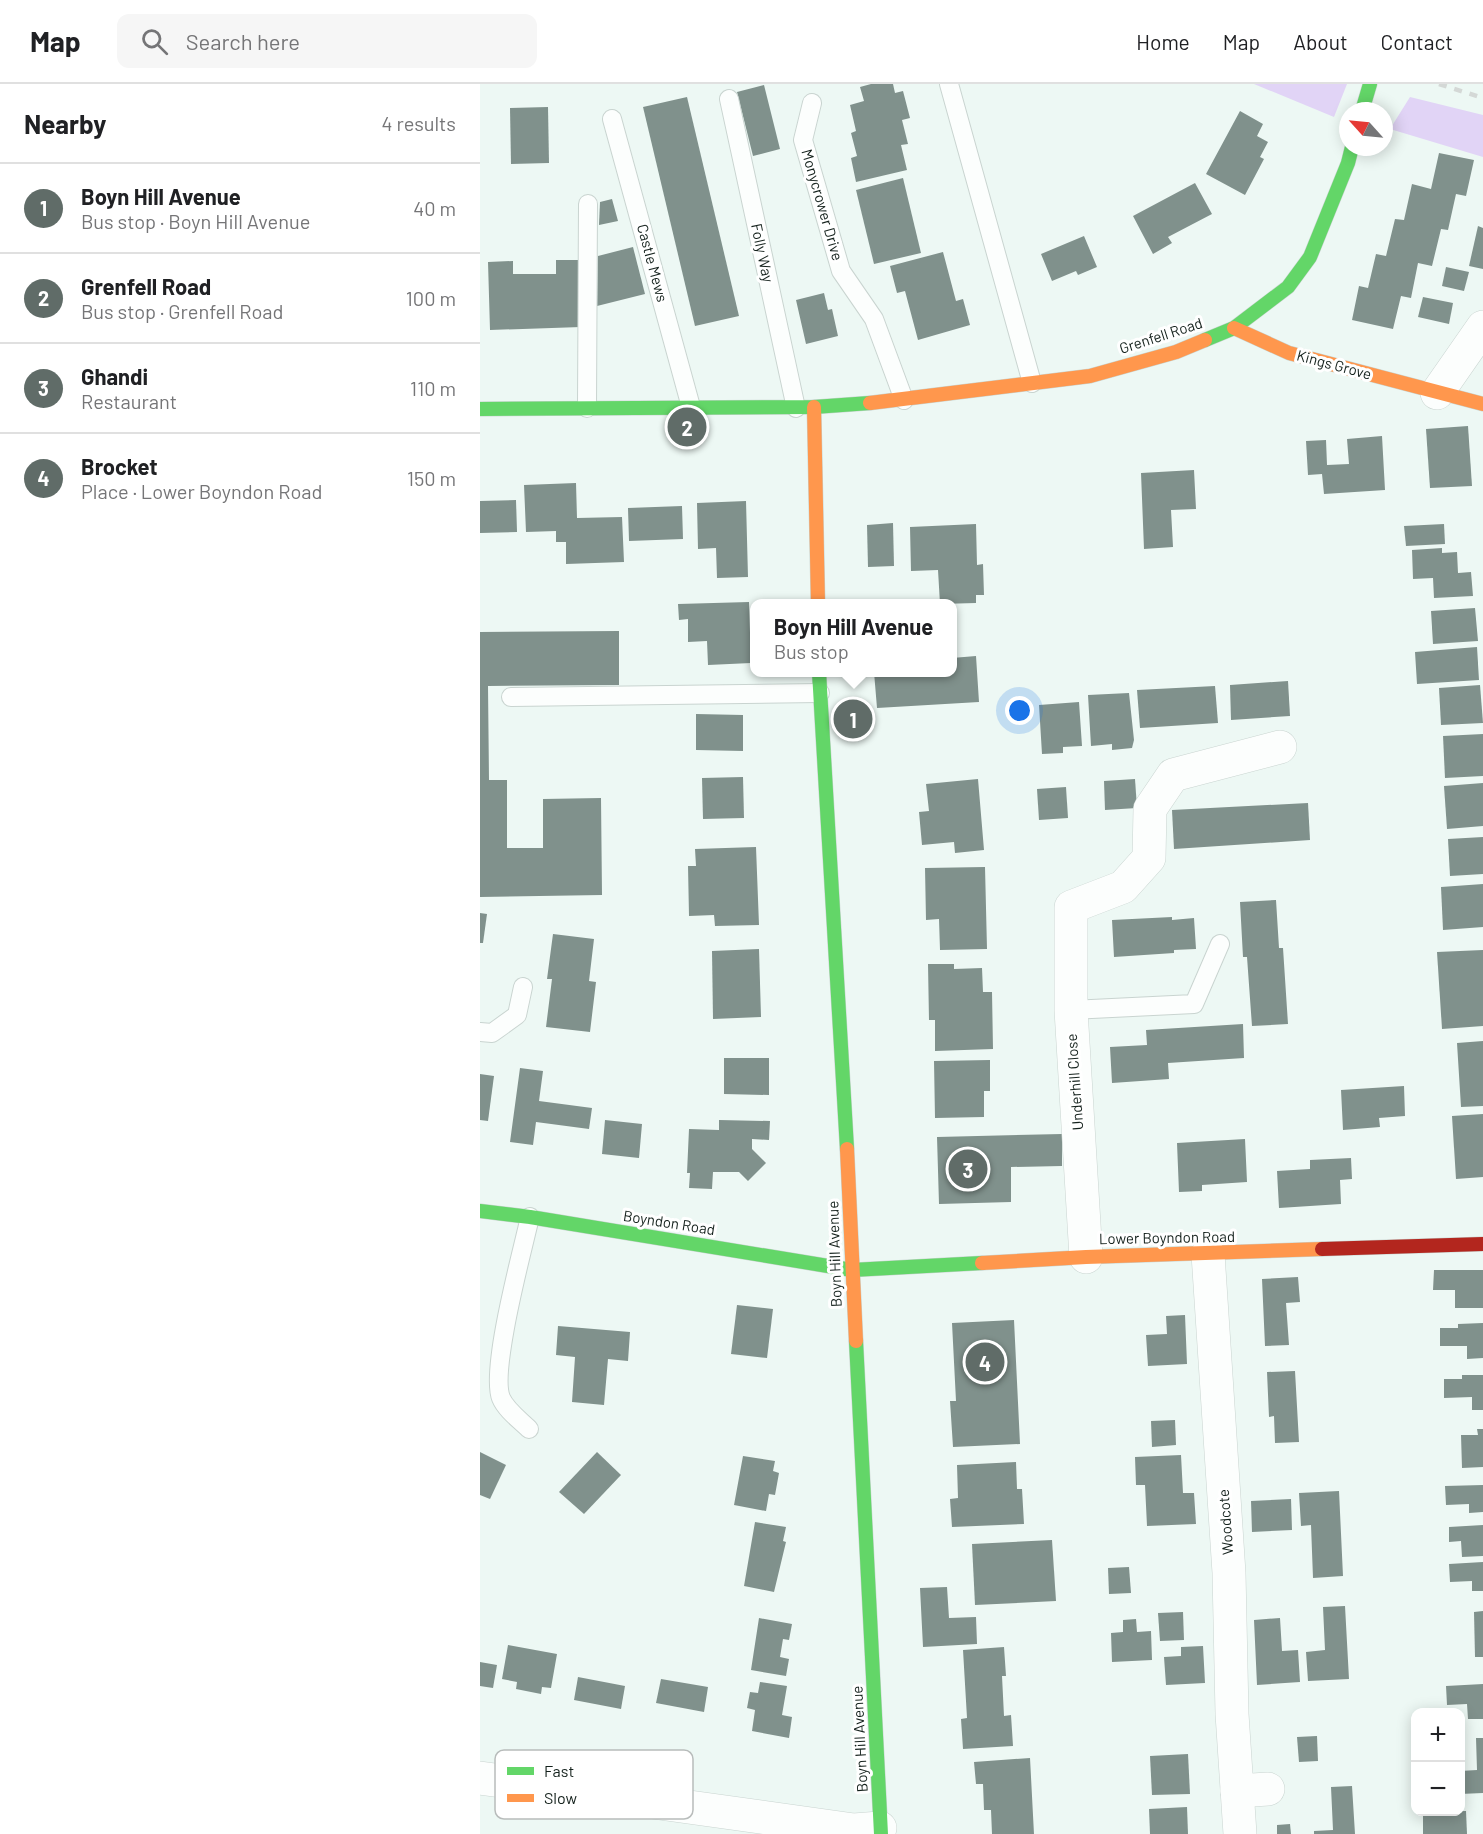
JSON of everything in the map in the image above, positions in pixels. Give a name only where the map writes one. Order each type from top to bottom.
[{"type":"street","points":[[1365,102],[1369,87]]},
{"type":"street","name":"Grenfell Road","points":[[480,409],[805,408],[904,400],[1090,376],[1176,352],[1234,328],[1288,287],[1310,257],[1350,156]]},
{"type":"street","points":[[1437,393],[1483,327]]},
{"type":"street","name":"Kings Grove","points":[[1234,328],[1289,353],[1483,404]]},
{"type":"street","points":[[805,408],[818,599]]},
{"type":"street","name":"Boyn Hill Avenue","points":[[819,677],[847,1145],[881,1831]]},
{"type":"street","name":"Underhill Close","points":[[1086,1257],[1071,1010],[1069,892],[1123,887],[1149,858],[1150,809],[1173,775],[1280,747]]},
{"type":"street","name":"Boyndon Road","points":[[480,1211],[530,1217],[852,1270]]},
{"type":"street","name":"Lower Boyndon Road","points":[[852,1270],[1086,1257],[1483,1244]]},
{"type":"street","name":"Woodcote","points":[[1208,1254],[1229,1573],[1232,1714],[1252,1790],[1239,1834]]},
{"type":"street","points":[[480,1778],[495,1780]]},
{"type":"street","points":[[693,1808],[854,1830],[881,1831]]},
{"type":"lane","points":[[950,84],[1032,383]]},
{"type":"lane","name":"Folly Way","points":[[729,99],[805,408]]},
{"type":"lane","name":"Monycrower Drive","points":[[812,103],[803,140],[841,271],[874,319],[904,400]]},
{"type":"lane","name":"Castle Mews","points":[[612,119],[691,407]]},
{"type":"lane","points":[[587,408],[588,204]]},
{"type":"lane","points":[[511,697],[820,693]]},
{"type":"lane","points":[[1071,1010],[1194,1004],[1220,944]]},
{"type":"lane","points":[[480,1032],[492,1033],[517,1015],[523,987]]},
{"type":"lane","points":[[529,1429],[502,1400],[498,1386],[508,1317],[530,1217]]},
{"type":"shaded area","points":[[1254,84],[1347,84],[1334,117]]},
{"type":"shaded area","points":[[1410,97],[1483,115],[1483,157],[1393,130],[1393,124]]},
{"type":"building","points":[[871,84],[893,84],[895,93],[903,91],[910,118],[902,120],[908,144],[901,145],[907,170],[856,182],[851,158],[857,156],[851,133],[856,131],[850,105],[864,101],[860,87]]},
{"type":"building","points":[[764,85],[780,149],[753,156],[737,92]]},
{"type":"building","points":[[687,97],[739,316],[695,326],[643,107]]},
{"type":"building","points":[[548,107],[549,163],[511,164],[510,108]]},
{"type":"building","points":[[1240,111],[1263,124],[1257,136],[1268,142],[1260,157],[1264,159],[1245,195],[1206,174]]},
{"type":"building","points":[[1439,153],[1474,160],[1466,196],[1456,194],[1448,230],[1441,229],[1432,266],[1418,263],[1411,298],[1401,296],[1393,329],[1352,320],[1359,286],[1368,288],[1376,254],[1386,256],[1395,219],[1404,220],[1412,184],[1431,189]]},
{"type":"building","points":[[903,178],[921,253],[874,264],[856,190]]},
{"type":"building","points":[[1195,183],[1212,214],[1168,237],[1172,243],[1153,254],[1133,216]]},
{"type":"building","points":[[612,199],[618,221],[599,225],[600,202]]},
{"type":"building","points":[[1478,226],[1483,228],[1483,269],[1469,266]]},
{"type":"building","points":[[1084,236],[1097,267],[1078,275],[1076,271],[1052,281],[1041,254]]},
{"type":"building","points":[[633,247],[645,294],[597,306],[598,256]]},
{"type":"building","points":[[943,252],[956,301],[963,299],[970,325],[918,340],[905,291],[897,293],[890,266]]},
{"type":"building","points":[[556,260],[579,260],[581,327],[490,330],[488,262],[513,261],[513,274],[556,274]]},
{"type":"building","points":[[1446,267],[1469,272],[1464,291],[1442,286]]},
{"type":"building","points":[[824,293],[828,310],[832,309],[838,336],[806,344],[796,300]]},
{"type":"building","points":[[1423,297],[1453,303],[1449,324],[1418,317]]},
{"type":"building","points":[[1468,426],[1472,486],[1430,488],[1426,429]]},
{"type":"building","points":[[1382,436],[1385,490],[1324,494],[1322,474],[1308,475],[1306,441],[1326,440],[1327,465],[1349,464],[1347,439]]},
{"type":"building","points":[[1194,470],[1196,509],[1171,510],[1173,547],[1144,549],[1141,473]]},
{"type":"building","points":[[576,483],[577,518],[622,517],[624,562],[566,564],[566,542],[556,542],[556,531],[526,532],[524,485]]},
{"type":"building","points":[[516,500],[517,532],[480,533],[480,501]]},
{"type":"building","points":[[746,501],[748,577],[717,578],[716,548],[698,549],[697,503]]},
{"type":"building","points":[[682,506],[683,539],[629,541],[628,508]]},
{"type":"building","points":[[893,523],[894,566],[868,567],[867,525]]},
{"type":"building","points":[[976,524],[977,565],[983,564],[984,595],[976,595],[976,603],[957,604],[957,599],[940,599],[938,570],[911,571],[910,527]]},
{"type":"building","points":[[1444,524],[1445,544],[1406,546],[1404,526]]},
{"type":"building","points":[[1442,548],[1442,553],[1457,552],[1458,573],[1471,572],[1473,596],[1434,598],[1433,578],[1413,579],[1412,550]]},
{"type":"building","points":[[749,602],[750,663],[708,665],[707,641],[688,642],[688,619],[679,620],[678,604]]},
{"type":"building","points":[[1475,608],[1478,641],[1433,644],[1431,611]]},
{"type":"building","points":[[619,631],[619,685],[488,686],[489,780],[507,780],[507,848],[543,848],[543,799],[601,798],[602,895],[480,897],[480,632]]},
{"type":"building","points":[[1477,647],[1479,680],[1417,684],[1415,652]]},
{"type":"building","points":[[976,656],[979,702],[877,708],[874,677],[957,677],[957,658]]},
{"type":"building","points":[[1288,681],[1290,716],[1231,720],[1230,685]]},
{"type":"building","points":[[1480,685],[1483,723],[1441,725],[1439,688]]},
{"type":"building","points":[[1215,686],[1218,723],[1140,728],[1137,690]]},
{"type":"building","points":[[1129,693],[1134,740],[1132,748],[1112,750],[1112,744],[1091,746],[1088,695]]},
{"type":"building","points":[[1079,702],[1082,746],[1063,747],[1063,753],[1042,754],[1039,705]]},
{"type":"building","points":[[696,714],[743,715],[743,751],[696,750]]},
{"type":"building","points":[[1483,734],[1483,776],[1445,778],[1443,736]]},
{"type":"building","points":[[743,777],[744,818],[703,819],[702,778]]},
{"type":"building","points":[[978,779],[984,850],[955,853],[954,842],[922,845],[919,812],[929,811],[926,784]]},
{"type":"building","points":[[1135,779],[1137,808],[1105,810],[1104,781]]},
{"type":"building","points":[[1483,783],[1483,826],[1447,829],[1444,786]]},
{"type":"building","points":[[1066,787],[1068,818],[1039,820],[1037,789]]},
{"type":"building","points":[[1308,803],[1310,840],[1174,849],[1172,810]]},
{"type":"building","points":[[1483,837],[1483,874],[1450,876],[1448,839]]},
{"type":"building","points":[[756,847],[759,925],[715,926],[714,915],[689,916],[688,866],[696,866],[695,849]]},
{"type":"building","points":[[985,867],[987,949],[940,950],[939,919],[926,920],[925,868]]},
{"type":"building","points":[[1483,884],[1483,927],[1443,930],[1441,887]]},
{"type":"building","points":[[1276,900],[1279,948],[1283,948],[1288,1024],[1252,1026],[1247,957],[1243,957],[1240,902]]},
{"type":"building","points":[[480,913],[487,914],[483,943],[480,943]]},
{"type":"building","points":[[1172,917],[1172,920],[1194,918],[1196,949],[1174,950],[1174,953],[1114,957],[1112,920]]},
{"type":"building","points":[[553,934],[594,939],[589,981],[596,982],[590,1032],[546,1027],[552,979],[547,979]]},
{"type":"building","points":[[759,949],[761,1017],[713,1019],[712,951]]},
{"type":"building","points":[[1483,950],[1483,1026],[1442,1029],[1437,952]]},
{"type":"building","points":[[928,964],[954,964],[954,969],[982,968],[983,992],[992,992],[993,1049],[935,1051],[935,1020],[929,1020]]},
{"type":"building","points":[[1243,1024],[1244,1058],[1168,1063],[1169,1079],[1112,1083],[1110,1047],[1147,1045],[1146,1030]]},
{"type":"building","points":[[1483,1041],[1483,1106],[1461,1107],[1457,1043]]},
{"type":"building","points":[[724,1058],[769,1058],[769,1095],[724,1094]]},
{"type":"building","points":[[990,1060],[990,1091],[984,1091],[984,1117],[935,1118],[934,1061]]},
{"type":"building","points":[[520,1068],[543,1071],[539,1101],[592,1108],[589,1129],[536,1122],[533,1145],[510,1142]]},
{"type":"building","points":[[480,1074],[494,1076],[488,1121],[480,1120]]},
{"type":"building","points":[[1404,1086],[1405,1116],[1379,1118],[1380,1127],[1343,1130],[1341,1090]]},
{"type":"building","points":[[1483,1114],[1483,1177],[1456,1179],[1452,1116]]},
{"type":"building","points":[[605,1120],[642,1124],[639,1158],[602,1154]]},
{"type":"building","points":[[719,1120],[770,1121],[769,1140],[752,1139],[752,1149],[766,1163],[748,1181],[739,1172],[713,1172],[712,1189],[689,1188],[690,1173],[687,1173],[689,1129],[719,1130]]},
{"type":"building","points":[[1062,1134],[1062,1166],[1011,1167],[1011,1202],[939,1204],[937,1137]]},
{"type":"building","points":[[1245,1139],[1247,1182],[1202,1185],[1202,1191],[1179,1192],[1177,1143]]},
{"type":"building","points":[[1351,1158],[1352,1179],[1340,1180],[1341,1204],[1279,1208],[1277,1171],[1310,1169],[1310,1160]]},
{"type":"building","points":[[1434,1270],[1483,1270],[1483,1308],[1455,1308],[1455,1290],[1433,1290]]},
{"type":"building","points":[[1298,1277],[1300,1302],[1286,1303],[1289,1345],[1265,1346],[1262,1279]]},
{"type":"building","points":[[737,1305],[773,1309],[767,1358],[731,1354]]},
{"type":"building","points":[[1185,1315],[1187,1364],[1148,1366],[1146,1335],[1167,1334],[1166,1316]]},
{"type":"building","points":[[1014,1320],[1020,1444],[953,1447],[950,1401],[956,1401],[952,1323]]},
{"type":"building","points":[[1483,1323],[1483,1358],[1467,1359],[1467,1346],[1440,1346],[1440,1328],[1458,1328],[1458,1324]]},
{"type":"building","points":[[558,1326],[630,1332],[628,1361],[608,1359],[604,1405],[572,1402],[575,1357],[556,1355]]},
{"type":"building","points":[[1295,1371],[1299,1442],[1275,1443],[1274,1416],[1269,1417],[1267,1372]]},
{"type":"building","points":[[1462,1375],[1483,1375],[1483,1410],[1472,1410],[1472,1397],[1444,1398],[1444,1379],[1462,1379]]},
{"type":"building","points":[[1175,1420],[1176,1445],[1152,1447],[1151,1421]]},
{"type":"building","points":[[1477,1429],[1483,1429],[1483,1467],[1462,1468],[1461,1435],[1478,1435]]},
{"type":"building","points":[[480,1452],[506,1465],[490,1499],[480,1495]]},
{"type":"building","points":[[597,1452],[621,1475],[584,1514],[559,1492]]},
{"type":"building","points":[[1181,1455],[1183,1493],[1194,1493],[1196,1524],[1147,1526],[1145,1485],[1136,1485],[1135,1457]]},
{"type":"building","points":[[743,1456],[775,1461],[773,1471],[779,1473],[775,1495],[769,1494],[766,1511],[734,1505]]},
{"type":"building","points":[[1016,1462],[1017,1489],[1022,1489],[1024,1524],[952,1527],[950,1499],[958,1498],[957,1465]]},
{"type":"building","points":[[1483,1485],[1483,1512],[1469,1513],[1469,1504],[1446,1505],[1445,1486]]},
{"type":"building","points":[[1339,1491],[1343,1576],[1313,1578],[1311,1525],[1301,1526],[1299,1493]]},
{"type":"building","points":[[1291,1499],[1292,1530],[1252,1532],[1251,1501]]},
{"type":"building","points":[[755,1522],[786,1527],[783,1541],[786,1542],[774,1592],[744,1586]]},
{"type":"building","points":[[1483,1525],[1483,1556],[1462,1557],[1461,1541],[1449,1542],[1449,1527]]},
{"type":"building","points":[[1052,1540],[1056,1601],[975,1605],[972,1544]]},
{"type":"building","points":[[1483,1562],[1483,1591],[1472,1591],[1472,1581],[1450,1582],[1449,1564]]},
{"type":"building","points":[[1129,1567],[1131,1593],[1109,1594],[1108,1568]]},
{"type":"building","points":[[947,1587],[949,1618],[976,1617],[977,1644],[923,1647],[920,1588]]},
{"type":"building","points":[[1345,1606],[1349,1679],[1308,1681],[1306,1652],[1325,1650],[1323,1607]]},
{"type":"building","points":[[1483,1611],[1483,1657],[1475,1657],[1474,1612]]},
{"type":"building","points":[[1183,1612],[1184,1640],[1160,1641],[1158,1613]]},
{"type":"building","points":[[759,1618],[792,1624],[789,1640],[783,1639],[780,1657],[789,1659],[786,1676],[751,1670]]},
{"type":"building","points":[[1280,1618],[1282,1651],[1298,1650],[1300,1682],[1257,1685],[1254,1620]]},
{"type":"building","points":[[1136,1619],[1137,1632],[1151,1631],[1152,1660],[1112,1662],[1111,1633],[1123,1632],[1123,1620]]},
{"type":"building","points":[[508,1645],[557,1654],[551,1688],[542,1687],[541,1694],[516,1689],[517,1682],[502,1679]]},
{"type":"building","points":[[1203,1646],[1205,1683],[1166,1685],[1164,1657],[1181,1656],[1181,1647]]},
{"type":"building","points":[[1004,1647],[1006,1676],[1002,1676],[1004,1716],[1011,1715],[1013,1746],[963,1749],[961,1719],[967,1718],[963,1650]]},
{"type":"building","points":[[480,1662],[497,1665],[493,1688],[480,1686]]},
{"type":"building","points":[[578,1677],[625,1686],[621,1709],[574,1700]]},
{"type":"building","points":[[661,1679],[708,1687],[704,1712],[656,1703]]},
{"type":"building","points":[[760,1682],[787,1686],[782,1715],[792,1717],[789,1738],[752,1731],[755,1710],[747,1708],[750,1692],[758,1693]]},
{"type":"building","points":[[1483,1684],[1483,1719],[1468,1719],[1467,1704],[1447,1705],[1446,1686]]},
{"type":"building","points":[[1317,1736],[1318,1761],[1299,1762],[1297,1737]]},
{"type":"building","points":[[1476,1738],[1483,1738],[1483,1793],[1465,1794],[1465,1771],[1477,1770]]},
{"type":"building","points":[[1188,1754],[1190,1794],[1152,1795],[1150,1756]]},
{"type":"building","points":[[1030,1758],[1034,1834],[992,1834],[991,1810],[984,1810],[983,1784],[976,1784],[974,1762]]},
{"type":"building","points":[[1352,1786],[1355,1834],[1314,1834],[1314,1831],[1333,1830],[1331,1787]]},
{"type":"building","points":[[1187,1807],[1188,1834],[1150,1834],[1149,1809]]},
{"type":"building","points":[[1465,1811],[1467,1834],[1423,1834],[1423,1816],[1465,1816]]},
{"type":"building","points":[[1290,1824],[1291,1834],[1277,1834],[1277,1825]]},
{"type":"railway","points":[[1439,84],[1483,98]]},
{"type":"traffic: fast","points":[[1365,102],[1370,84]]},
{"type":"traffic: fast","points":[[1205,340],[1234,328],[1288,287],[1310,257],[1350,156]]},
{"type":"traffic: fast","points":[[480,409],[814,407],[870,403]]},
{"type":"traffic: fast","points":[[819,677],[847,1149]]},
{"type":"traffic: fast","points":[[480,1211],[530,1217],[852,1270],[982,1263]]},
{"type":"traffic: fast","points":[[856,1341],[881,1834]]},
{"type":"traffic: slow","points":[[1234,328],[1289,353],[1483,404]]},
{"type":"traffic: slow","points":[[870,403],[1090,376],[1176,352],[1205,340]]},
{"type":"traffic: slow","points":[[814,407],[818,599]]},
{"type":"traffic: slow","points":[[847,1149],[856,1341]]},
{"type":"traffic: slow","points":[[982,1263],[1322,1249]]},
{"type":"traffic: jam","points":[[1322,1249],[1483,1244]]},
{"type":"place","name":"Grenfell Road","points":[[687,427]]},
{"type":"place","name":"Boyn Hill Avenue","points":[[853,719]]},
{"type":"place","name":"Ghandi","points":[[968,1169]]},
{"type":"place","name":"Brocket","points":[[985,1362]]}]
